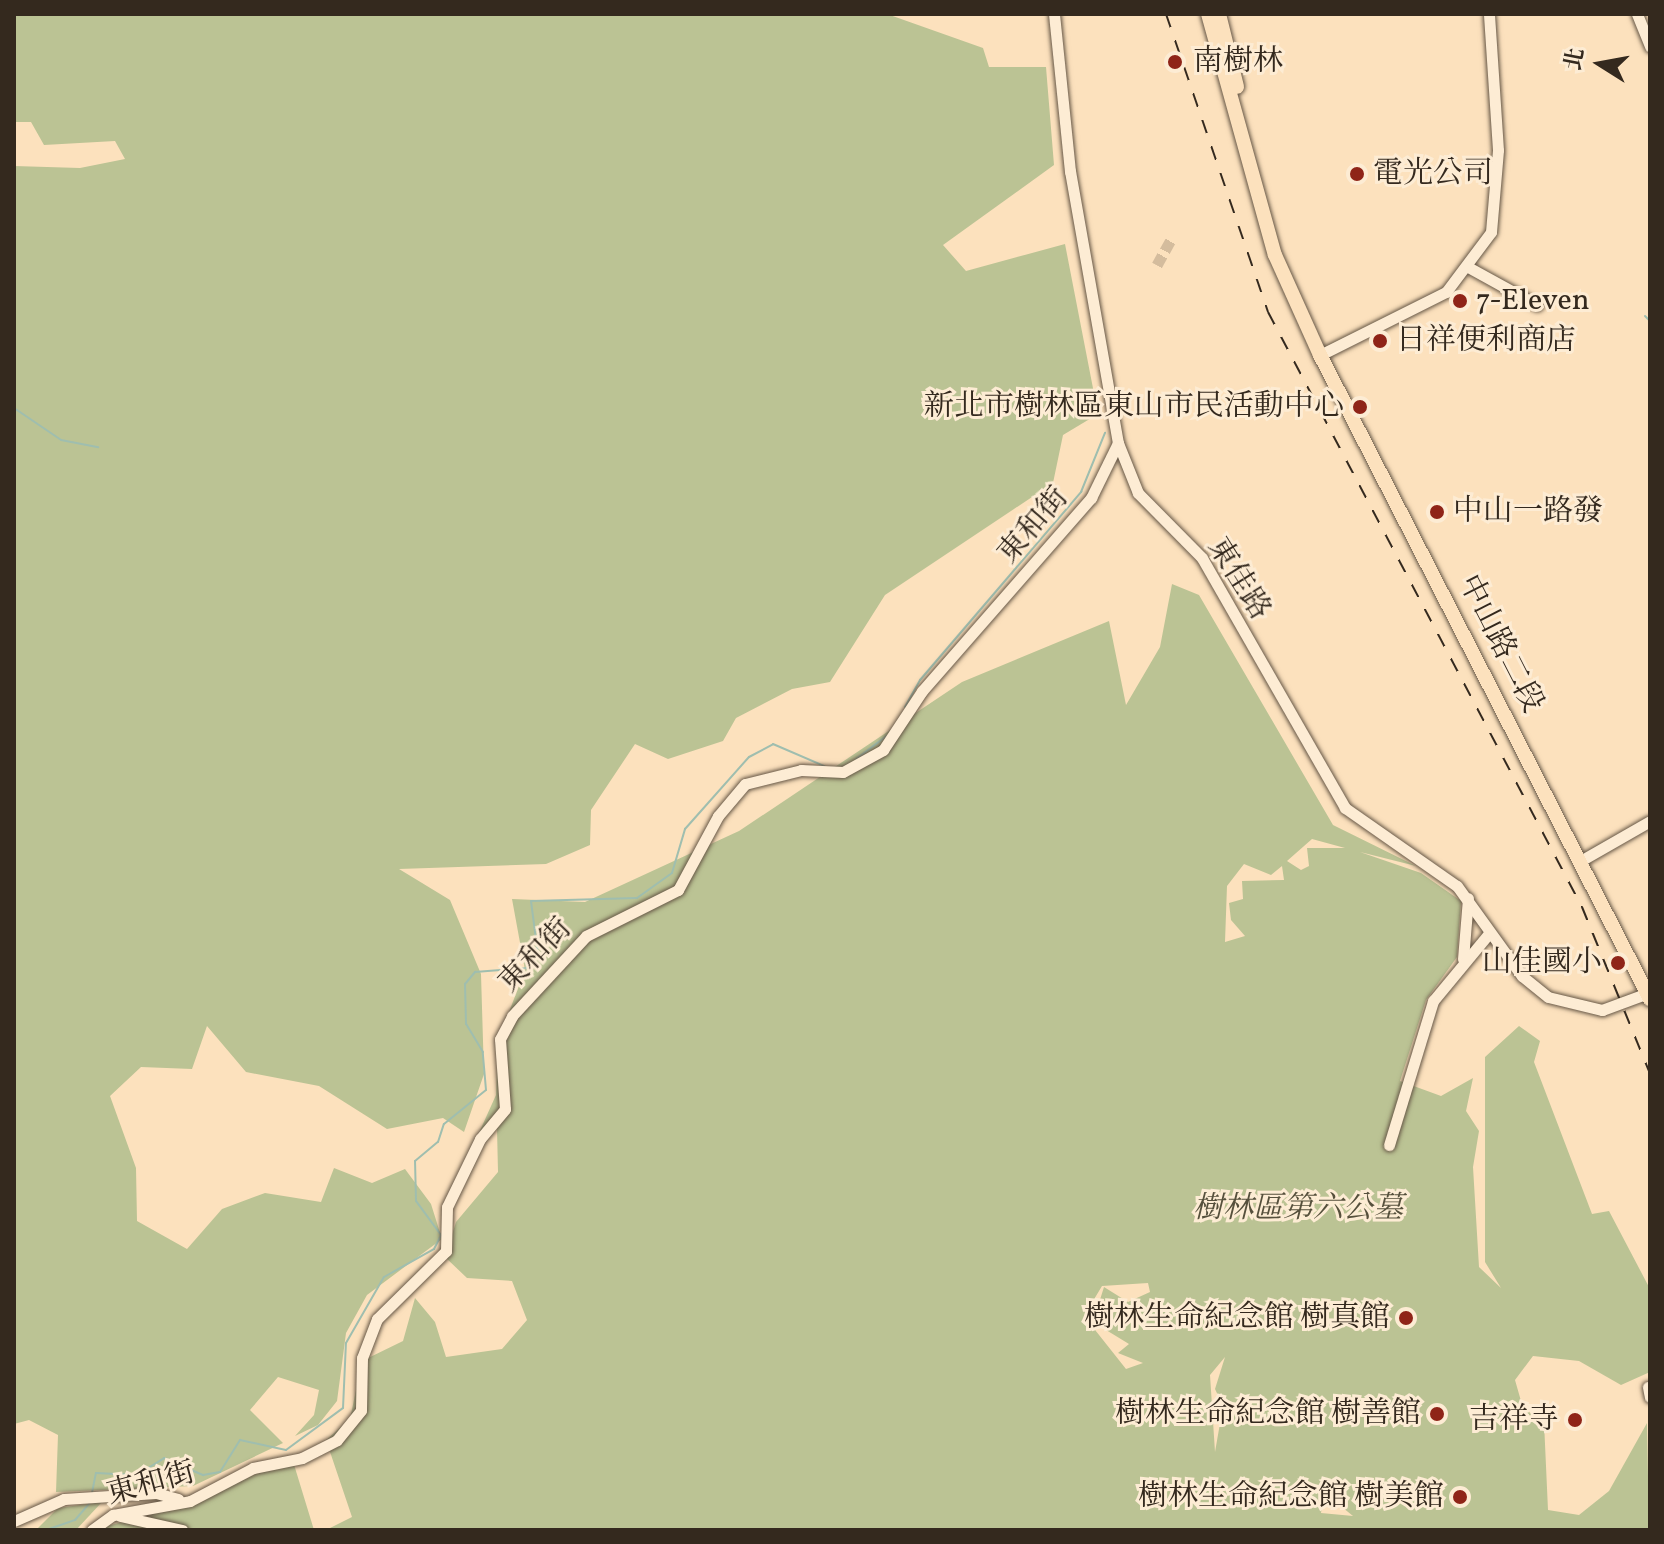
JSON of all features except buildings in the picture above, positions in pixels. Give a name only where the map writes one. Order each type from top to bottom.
[{"type":"main road","name":"中山路二段","points":[[1208,14],[1275,255],[1320,355],[1582,860],[1649,996]]},
{"type":"main road","name":"中山路二段","points":[[1219,14],[1320,355]]},
{"type":"street","name":"東佳路","points":[[1054,14],[1070,171],[1118,443],[1138,493],[1202,558],[1337,800],[1468,898],[1522,976],[1548,997],[1568,1008],[1627,1006],[1649,996]]},
{"type":"street","points":[[1320,355],[1446,292],[1468,267],[1491,232],[1498,150],[1489,14]]},
{"type":"street","points":[[1639,17],[1650,46]]},
{"type":"street","points":[[1468,267],[1537,305]]},
{"type":"street","name":"東和街","points":[[92,1530],[113,1515],[184,1501],[253,1468],[324,1450],[352,1425],[361,1410],[362,1358],[377,1319],[446,1251],[447,1207],[480,1139],[505,1109],[500,1039],[567,953],[602,925],[678,890],[718,816],[745,784],[801,770],[843,772],[883,750],[922,691],[1091,498],[1118,443]]},
{"type":"street","points":[[1582,860],[1650,821]]},
{"type":"street","points":[[1463,959],[1468,898]]},
{"type":"street","points":[[1389,1145],[1433,1001],[1463,959],[1490,932]]},
{"type":"street","points":[[14,1521],[88,1499],[156,1493],[184,1501]]},
{"type":"street","points":[[113,1515],[182,1530]]},
{"type":"green space","points":[[14,14],[887,14],[983,48],[989,67],[1046,67],[1054,165],[943,245],[966,271],[1065,244],[1098,414],[1063,435],[1053,483],[885,595],[830,682],[792,689],[736,718],[723,741],[668,759],[635,744],[591,810],[590,845],[546,864],[399,869],[450,900],[481,974],[484,1074],[464,1132],[443,1118],[387,1129],[319,1086],[246,1072],[207,1026],[192,1069],[141,1067],[110,1096],[136,1168],[137,1221],[187,1249],[222,1209],[265,1193],[321,1202],[334,1168],[372,1183],[405,1169],[431,1204],[442,1239],[367,1295],[346,1333],[337,1401],[318,1425],[295,1436],[314,1415],[319,1390],[278,1377],[250,1410],[283,1443],[193,1486],[56,1492],[58,1435],[29,1420],[14,1424],[14,166],[80,168],[125,159],[115,141],[44,145],[31,122],[14,122]]},
{"type":"green space","name":"樹林區第六公墓","points":[[1172,584],[1199,595],[1333,825],[1416,866],[1360,852],[1421,873],[1461,901],[1457,957],[1426,1000],[1400,1081],[1441,1096],[1473,1078],[1466,1111],[1479,1131],[1473,1167],[1479,1267],[1501,1288],[1485,1262],[1485,1057],[1519,1026],[1540,1041],[1534,1062],[1592,1214],[1609,1211],[1650,1289],[1650,1372],[1621,1385],[1579,1361],[1533,1356],[1515,1380],[1523,1408],[1544,1422],[1548,1510],[1579,1515],[1609,1491],[1647,1423],[1649,1530],[326,1530],[352,1517],[326,1440],[350,1419],[362,1361],[403,1341],[415,1298],[435,1322],[446,1357],[502,1349],[527,1320],[512,1281],[467,1278],[445,1257],[456,1222],[498,1172],[497,1129],[478,1135],[496,1095],[498,1041],[525,970],[512,899],[585,902],[739,831],[962,682],[1109,621],[1126,705],[1160,647]],"holes":[[[1312,839],[1345,848],[1307,848],[1309,866],[1301,870],[1287,861]],[[1244,864],[1271,875],[1282,866],[1284,880],[1242,881],[1243,899],[1229,903],[1231,920],[1245,936],[1225,942],[1227,886]],[[1148,1283],[1150,1292],[1128,1302],[1104,1287],[1093,1322],[1129,1344],[1118,1353],[1143,1363],[1126,1369],[1084,1316],[1102,1286]],[[1225,1357],[1215,1389],[1223,1406],[1215,1452],[1210,1375]],[[1323,1499],[1337,1503],[1353,1516],[1321,1513]]]},
{"type":"green space","points":[[292,1458],[314,1530],[92,1530],[187,1505]]},
{"type":"green space","points":[[102,1502],[76,1530],[36,1530],[58,1508]]},
{"type":"waterway","points":[[1645,316],[1650,321]]},
{"type":"waterway","points":[[14,408],[61,440],[98,447]]},
{"type":"waterway","points":[[905,707],[920,680],[1081,492],[1105,433]]},
{"type":"waterway","points":[[856,759],[886,736]]},
{"type":"waterway","points":[[92,1493],[96,1473],[137,1475],[164,1458],[203,1475],[220,1472],[240,1440],[286,1450],[343,1408],[346,1343],[384,1277],[434,1249],[441,1235],[416,1201],[415,1161],[438,1142],[444,1124],[486,1090],[483,1052],[466,1024],[465,984],[475,972],[528,968],[538,955],[531,901],[637,898],[672,873],[685,829],[749,757],[773,744],[824,766]]},
{"type":"waterway","points":[[46,1530],[75,1520],[90,1503]]},
{"type":"tunnel","points":[[1157,265],[1172,238]]},
{"type":"railway","points":[[1166,14],[1268,312],[1582,907],[1650,1074]]},
{"type":"place","name":"南樹林","points":[[1175,62]]},
{"type":"place","name":"電光公司","points":[[1357,174]]},
{"type":"place","name":"7-Eleven","points":[[1460,301]]},
{"type":"place","name":"日祥便利商店","points":[[1380,341]]},
{"type":"place","name":"新北市樹林區東山市民活動中心","points":[[1360,407]]},
{"type":"place","name":"中山一路發","points":[[1437,512]]},
{"type":"place","name":"山佳國小","points":[[1618,963]]},
{"type":"place","name":"樹林生命紀念館 樹真館","points":[[1406,1318]]},
{"type":"place","name":"樹林生命紀念館 樹善館","points":[[1437,1414]]},
{"type":"place","name":"吉祥寺","points":[[1575,1420]]},
{"type":"place","name":"樹林生命紀念館 樹美館","points":[[1460,1497]]}]
